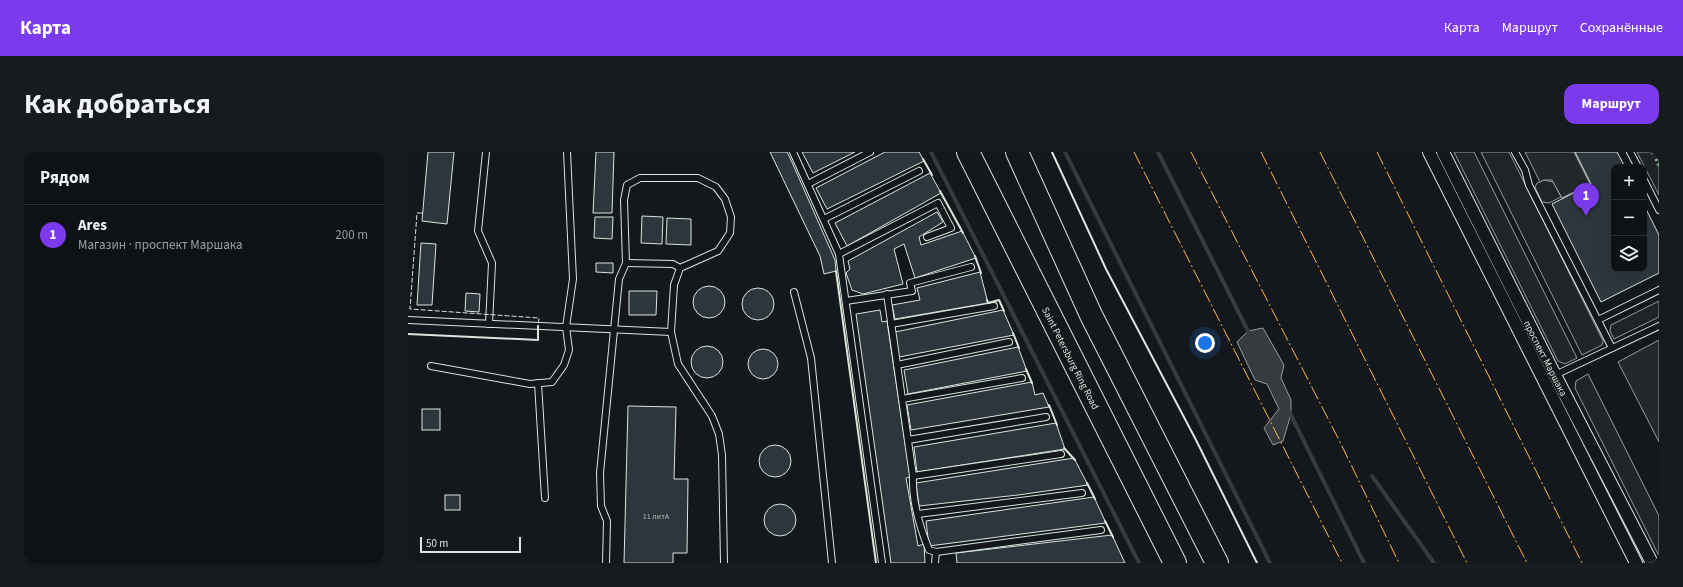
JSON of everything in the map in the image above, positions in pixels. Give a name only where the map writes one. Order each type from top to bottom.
[{"type":"highway","name":"Saint Petersburg Ring Road","points":[[968,152],[1175,563]]},
{"type":"highway","points":[[1016,152],[1091,315],[1217,563]]},
{"type":"street","name":"проспект Маршака","points":[[1429,152],[1636,563]]},
{"type":"street","name":"проспект Маршака","points":[[1442,152],[1555,376],[1652,563]]},
{"type":"lane","points":[[486,152],[478,231],[492,263],[489,324]]},
{"type":"lane","points":[[431,366],[530,384],[552,382],[564,365],[568,350],[566,327],[573,278],[566,152]]},
{"type":"lane","points":[[793,152],[839,254],[882,563]]},
{"type":"lane","points":[[808,184],[870,152]]},
{"type":"lane","points":[[1516,152],[1525,170],[1530,185],[1612,348]]},
{"type":"lane","points":[[1630,152],[1636,164]]},
{"type":"lane","points":[[824,220],[919,171]]},
{"type":"lane","points":[[606,563],[607,521],[601,506],[600,473],[619,279],[626,263],[624,200],[627,185],[640,178],[698,178],[716,187],[725,199],[731,218],[730,233],[718,251],[680,268],[674,285],[670,332],[678,364],[712,416],[719,434],[722,455],[724,563]]},
{"type":"lane","points":[[1647,186],[1659,210]]},
{"type":"lane","points":[[839,254],[938,203],[951,228],[927,237]]},
{"type":"lane","points":[[626,263],[673,264],[680,268]]},
{"type":"lane","points":[[846,301],[912,291],[910,283],[971,267]]},
{"type":"lane","points":[[1598,320],[1659,290]]},
{"type":"lane","points":[[794,292],[811,358],[832,563]]},
{"type":"lane","points":[[887,294],[913,476],[913,485],[922,532],[928,550],[936,552],[1102,530]]},
{"type":"lane","points":[[891,324],[994,306]]},
{"type":"lane","points":[[408,320],[670,332]]},
{"type":"lane","points":[[1555,376],[1659,326]]},
{"type":"lane","points":[[897,365],[1009,342]]},
{"type":"lane","points":[[902,400],[1022,378]]},
{"type":"lane","points":[[538,383],[545,498]]},
{"type":"lane","points":[[908,440],[1046,417]]},
{"type":"lane","points":[[913,476],[1061,454]]},
{"type":"lane","points":[[918,514],[1082,493]]},
{"type":"lane","points":[[935,563],[936,552]]},
{"type":"shaded area","points":[[1454,152],[1474,152],[1577,358],[1565,364],[1558,361]]},
{"type":"shaded area","points":[[1481,152],[1509,152],[1603,341],[1602,345],[1582,355]]},
{"type":"shaded area","points":[[1525,152],[1574,152],[1590,184],[1562,198],[1552,180],[1544,180],[1540,182]]},
{"type":"shaded area","points":[[1637,152],[1659,152],[1659,195],[1647,172],[1647,164],[1643,164]]},
{"type":"shaded area","points":[[1544,180],[1553,182],[1561,197],[1549,203],[1542,202],[1535,187],[1537,183]]},
{"type":"shaded area","points":[[1659,301],[1659,317],[1614,339],[1610,331],[1611,325]]},
{"type":"shaded area","points":[[1263,328],[1284,365],[1281,378],[1291,400],[1291,414],[1283,441],[1273,445],[1264,428],[1279,409],[1267,384],[1255,380],[1237,342],[1248,331]]},
{"type":"shaded area","points":[[1659,340],[1659,442],[1618,362]]},
{"type":"shaded area","points":[[1588,374],[1659,516],[1659,556],[1575,388],[1576,381]]},
{"type":"building","points":[[428,152],[454,152],[447,224],[422,221]]},
{"type":"building","points":[[596,152],[614,152],[612,213],[593,213]]},
{"type":"building","points":[[770,152],[787,152],[835,260],[836,271],[824,274],[820,256]]},
{"type":"building","points":[[802,152],[855,152],[813,173]]},
{"type":"building","points":[[885,152],[919,152],[924,161],[827,209],[816,188]]},
{"type":"building","points":[[1575,152],[1617,152],[1623,164],[1611,164],[1611,272],[1647,272],[1647,211],[1659,235],[1659,273],[1601,302],[1552,204],[1591,184]]},
{"type":"building","points":[[930,173],[941,193],[847,246],[835,223]]},
{"type":"building","points":[[937,212],[943,222],[919,237],[921,245],[962,231],[976,258],[915,278],[904,244],[894,249],[903,284],[863,294],[852,290],[846,273],[850,269],[848,261]]},
{"type":"building","points":[[642,216],[663,217],[662,244],[641,243]]},
{"type":"building","points":[[595,217],[613,217],[612,239],[594,238]]},
{"type":"building","points":[[667,218],[691,219],[691,245],[666,244]]},
{"type":"building","points":[[421,243],[436,244],[432,305],[417,305]]},
{"type":"building","points":[[596,263],[613,263],[613,273],[596,272]]},
{"type":"building","points":[[980,272],[988,303],[895,319],[892,305],[920,300],[917,288]]},
{"type":"building","points":[[709,286],[715,287],[722,293],[725,302],[724,308],[718,315],[709,318],[703,317],[696,311],[693,302],[694,296],[700,289]]},
{"type":"building","points":[[755,288],[761,288],[771,295],[774,304],[773,310],[767,317],[761,320],[755,320],[745,313],[742,307],[742,301],[749,291]]},
{"type":"building","points":[[629,291],[657,291],[656,315],[629,315]]},
{"type":"building","points":[[466,293],[480,294],[479,312],[465,311]]},
{"type":"building","points":[[880,310],[882,322],[887,321],[910,477],[906,478],[918,546],[924,544],[925,563],[891,563],[856,314]]},
{"type":"building","points":[[1003,310],[1014,335],[899,357],[895,332]]},
{"type":"building","points":[[707,346],[713,347],[720,353],[723,362],[722,368],[716,375],[707,378],[701,377],[694,371],[691,362],[692,356],[698,349]]},
{"type":"building","points":[[1018,347],[1027,371],[908,394],[904,370]]},
{"type":"building","points":[[763,349],[774,353],[778,364],[774,375],[763,379],[752,375],[748,364],[752,353]]},
{"type":"building","points":[[1032,382],[1035,395],[1043,393],[1049,407],[911,430],[907,405]]},
{"type":"building","points":[[628,406],[676,407],[674,479],[688,479],[687,553],[673,553],[673,563],[624,563]]},
{"type":"building","points":[[422,409],[440,409],[440,430],[422,430]]},
{"type":"building","points":[[1056,423],[1065,449],[917,472],[914,447]]},
{"type":"building","points":[[772,445],[778,445],[788,452],[791,461],[790,467],[784,474],[778,477],[772,477],[762,470],[759,464],[759,458],[766,448]]},
{"type":"building","points":[[1074,458],[1088,485],[1018,495],[919,506],[916,483]]},
{"type":"building","points":[[445,495],[460,495],[460,510],[445,510]]},
{"type":"building","points":[[1094,497],[1106,523],[929,546],[926,521]]},
{"type":"building","points":[[780,504],[786,505],[793,511],[796,520],[795,526],[789,533],[780,536],[774,535],[767,529],[764,520],[765,514],[771,507]]},
{"type":"building","points":[[1112,535],[1125,563],[957,563],[956,553]]},
{"type":"waterway","points":[[931,152],[1139,563]]},
{"type":"waterway","points":[[1065,152],[1270,563]]},
{"type":"waterway","points":[[1158,152],[1250,335]]},
{"type":"waterway","points":[[1289,411],[1364,563]]},
{"type":"waterway","points":[[1372,476],[1434,563]]},
{"type":"hedge","points":[[1656,159],[1659,166]]},
{"type":"fence","points":[[422,213],[417,213],[410,309],[539,318],[538,326]]},
{"type":"wall","points":[[1052,152],[1106,269],[1196,440],[1257,563]]},
{"type":"wall","points":[[923,159],[932,175]]},
{"type":"wall","points":[[940,191],[963,233]]},
{"type":"wall","points":[[975,256],[981,273]]},
{"type":"wall","points":[[836,271],[876,563]]},
{"type":"wall","points":[[987,300],[988,303],[999,300],[1004,311]]},
{"type":"wall","points":[[408,334],[538,340],[538,326]]},
{"type":"wall","points":[[1013,333],[1019,348]]},
{"type":"wall","points":[[1026,369],[1032,383]]},
{"type":"wall","points":[[1049,405],[1057,425]]},
{"type":"wall","points":[[1064,448],[1075,460]]},
{"type":"wall","points":[[1087,483],[1095,499]]},
{"type":"wall","points":[[1105,521],[1113,537]]},
{"type":"power","points":[[1134,152],[1342,563]]},
{"type":"power","points":[[1191,152],[1339,440],[1399,563]]},
{"type":"power","points":[[1261,152],[1467,563]]},
{"type":"power","points":[[1320,152],[1527,563]]},
{"type":"power","points":[[1377,152],[1582,563]]},
{"type":"place","name":"Ares","points":[[1586,216]]}]
